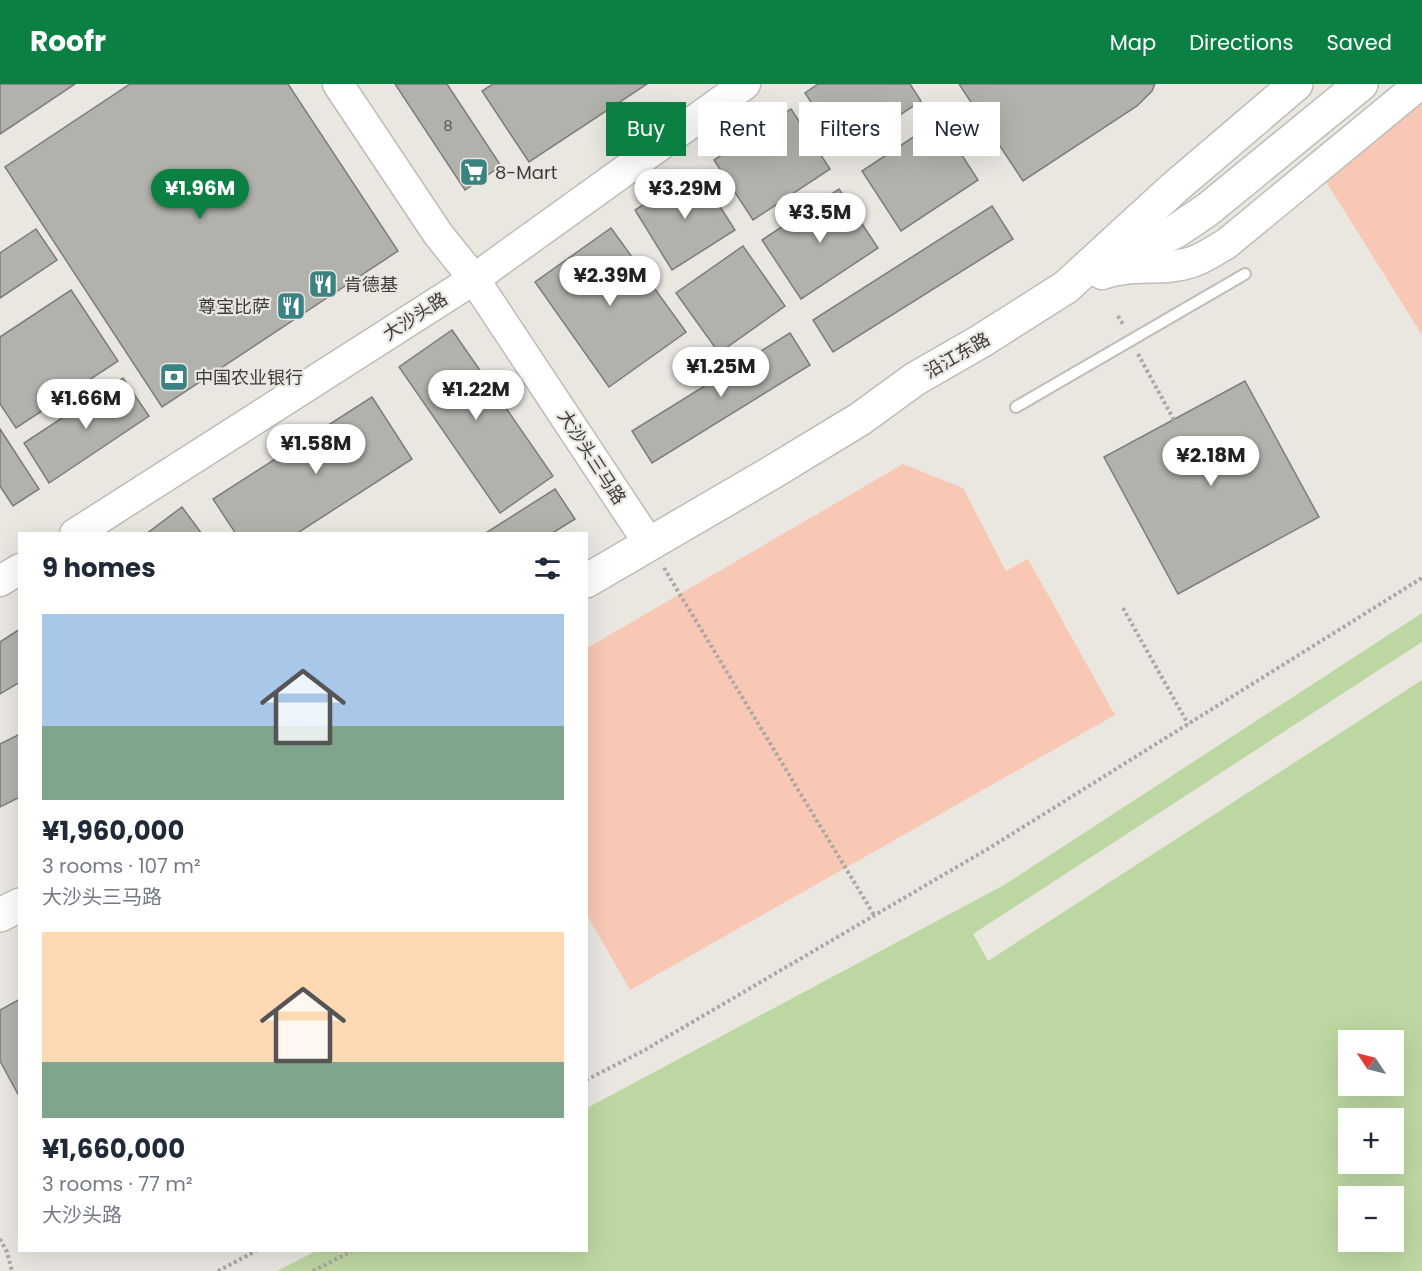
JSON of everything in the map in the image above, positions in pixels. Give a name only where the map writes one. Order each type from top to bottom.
[{"type":"main road","name":"大沙头三马路","points":[[338,84],[438,234],[474,279],[650,545]]},
{"type":"main road","name":"大沙头三马路","points":[[362,84],[453,222],[474,279]]},
{"type":"main road","name":"大沙头路","points":[[78,532],[474,279],[746,84]]},
{"type":"main road","name":"沿江东路","points":[[588,580],[851,424],[915,379],[981,341],[1066,287],[1174,188],[1296,84]]},
{"type":"main road","points":[[1066,287],[1176,231],[1207,210],[1361,84]]},
{"type":"main road","points":[[1066,287],[1122,267],[1159,268],[1192,262],[1226,244],[1420,84]]},
{"type":"main road","points":[[0,581],[18,570]]},
{"type":"main road","points":[[0,915],[18,905]]},
{"type":"lane","points":[[1016,407],[1245,274]]},
{"type":"path","points":[[1118,316],[1174,420]]},
{"type":"path","points":[[650,545],[874,915]]},
{"type":"path","points":[[588,1079],[643,1051],[992,847],[1422,578]]},
{"type":"path","points":[[1123,608],[1188,724]]},
{"type":"path","points":[[0,1239],[7,1252],[12,1271]]},
{"type":"path","points":[[218,1271],[254,1252]]},
{"type":"path","points":[[313,1271],[350,1252]]},
{"type":"shaded area","points":[[1422,99],[1422,335],[1325,180]]},
{"type":"shaded area","points":[[903,464],[963,488],[1006,571],[1028,559],[1115,715],[630,990],[588,917],[588,647]]},
{"type":"shaded area","points":[[1422,613],[1422,1271],[277,1271],[314,1252],[588,1252],[588,1107],[1004,885]]},
{"type":"pier","points":[[1422,642],[1422,680],[988,961],[973,934]]},
{"type":"building","points":[[0,84],[75,84],[0,134]]},
{"type":"building","points":[[130,84],[288,84],[398,251],[162,407],[5,167]]},
{"type":"building","points":[[395,84],[447,84],[501,166],[465,190]]},
{"type":"building","points":[[493,84],[647,84],[620,102],[606,102],[606,111],[529,162],[482,91]]},
{"type":"building","points":[[818,84],[910,84],[921,101],[913,102],[913,106],[901,114],[901,102],[811,102],[805,93]]},
{"type":"building","points":[[959,84],[1155,84],[1152,91],[1137,106],[1023,181],[1000,146],[1000,102],[971,102]]},
{"type":"building","points":[[791,109],[799,121],[799,156],[822,156],[830,169],[753,220],[714,160],[720,156],[787,156],[787,112]]},
{"type":"building","points":[[913,137],[913,156],[962,156],[978,180],[901,231],[862,171],[885,156],[901,156],[901,145]]},
{"type":"building","points":[[697,171],[735,230],[672,270],[635,210]]},
{"type":"building","points":[[839,189],[878,248],[801,299],[762,240]]},
{"type":"building","points":[[992,206],[1013,239],[833,352],[813,320]]},
{"type":"building","points":[[611,228],[686,332],[609,387],[535,282]]},
{"type":"building","points":[[36,229],[57,260],[0,298],[0,253]]},
{"type":"building","points":[[743,246],[785,306],[719,353],[676,293]]},
{"type":"building","points":[[71,290],[118,361],[16,428],[0,404],[0,337]]},
{"type":"building","points":[[452,330],[553,476],[500,513],[399,367]]},
{"type":"building","points":[[790,333],[810,365],[652,463],[632,431]]},
{"type":"building","points":[[123,378],[149,416],[49,483],[24,443]]},
{"type":"building","points":[[1245,381],[1319,517],[1178,594],[1104,457]]},
{"type":"building","points":[[372,397],[412,459],[299,532],[235,532],[213,499]]},
{"type":"building","points":[[0,429],[39,489],[13,506],[0,486]]},
{"type":"building","points":[[555,489],[575,519],[554,532],[487,532]]},
{"type":"building","points":[[182,507],[201,532],[149,532]]},
{"type":"building","points":[[18,630],[18,683],[0,694],[0,642]]},
{"type":"building","points":[[18,735],[18,798],[0,807],[0,744]]},
{"type":"building","points":[[18,1000],[18,1094],[0,1061],[0,1010]]},
{"type":"place","name":"8-Mart","points":[[474,172]]},
{"type":"place","name":"肯德基","points":[[323,284]]},
{"type":"place","name":"尊宝比萨","points":[[291,306]]},
{"type":"place","name":"中国农业银行","points":[[174,377]]}]
